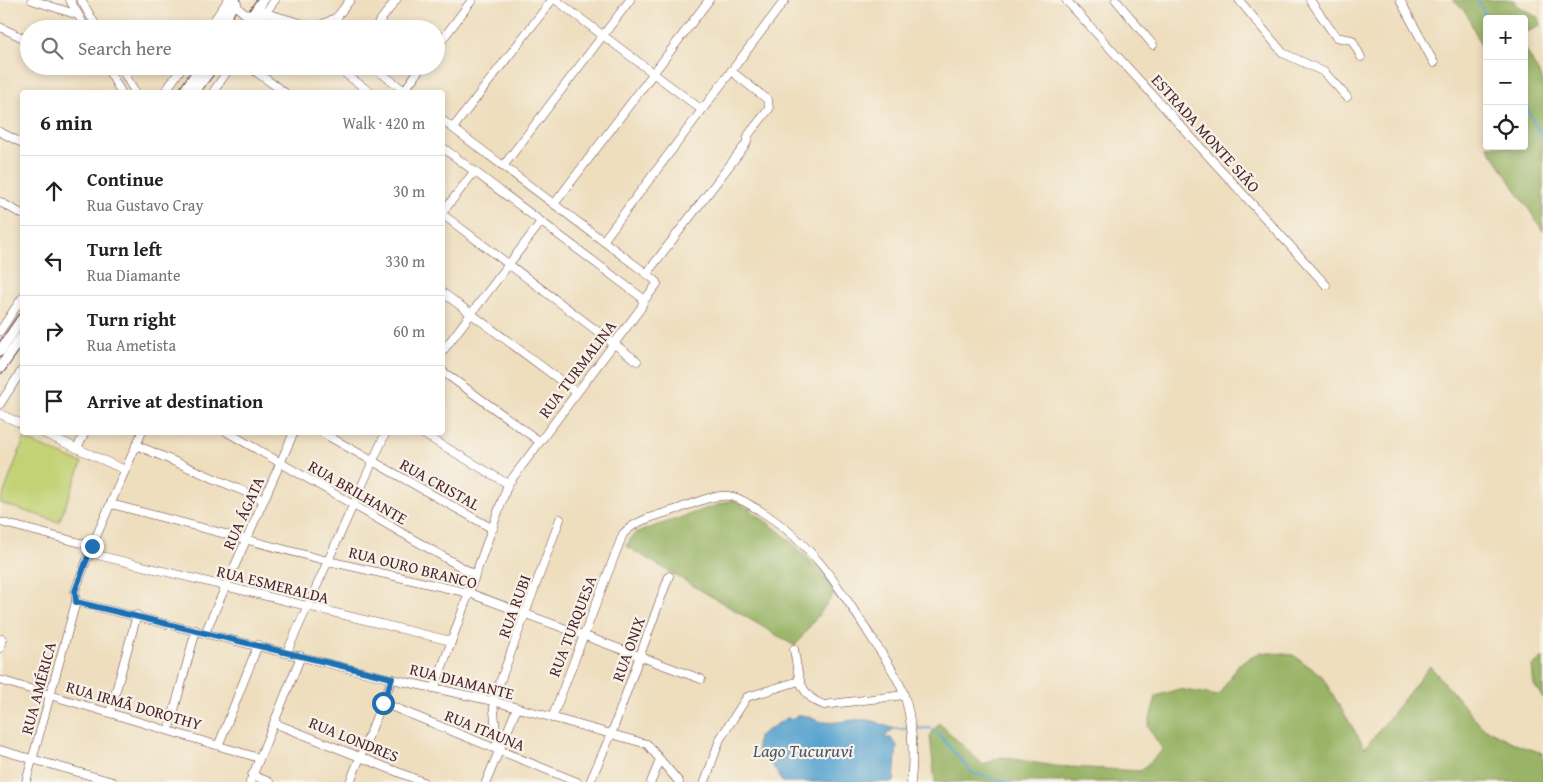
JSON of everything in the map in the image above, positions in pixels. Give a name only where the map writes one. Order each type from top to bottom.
[{"type":"main road","points":[[225,20],[236,0]]},
{"type":"main road","points":[[251,20],[261,9]]},
{"type":"main road","points":[[185,90],[195,75]]},
{"type":"main road","points":[[195,90],[206,75]]},
{"type":"main road","points":[[0,351],[20,322]]},
{"type":"main road","points":[[0,368],[20,340]]},
{"type":"street","points":[[32,0],[78,15]]},
{"type":"street","points":[[70,0],[81,20]]},
{"type":"street","points":[[81,0],[93,20]]},
{"type":"street","points":[[214,20],[228,0]]},
{"type":"street","points":[[236,0],[240,11],[261,9],[295,20]]},
{"type":"street","points":[[261,9],[274,0]]},
{"type":"street","points":[[333,20],[338,17],[350,0]]},
{"type":"street","points":[[381,20],[396,0]]},
{"type":"street","points":[[445,36],[472,0]]},
{"type":"street","points":[[453,128],[552,0]]},
{"type":"street","points":[[556,0],[702,110]]},
{"type":"street","points":[[504,165],[630,0]]},
{"type":"street","points":[[555,203],[709,0]]},
{"type":"street","points":[[603,241],[785,0]]},
{"type":"street","name":"ESTRADA MONTE SIÃO","points":[[1066,0],[1326,285]]},
{"type":"street","points":[[1116,0],[1153,45]]},
{"type":"street","points":[[1239,0],[1283,53],[1324,72],[1347,97]]},
{"type":"street","points":[[1310,0],[1336,37],[1352,40],[1361,57]]},
{"type":"street","points":[[1400,0],[1434,63]]},
{"type":"street","points":[[261,9],[274,20]]},
{"type":"street","points":[[0,27],[20,37]]},
{"type":"street","points":[[445,122],[647,273],[746,144],[749,134],[769,108],[768,100],[732,71]]},
{"type":"street","points":[[111,75],[120,90]]},
{"type":"street","points":[[125,75],[134,90]]},
{"type":"street","points":[[165,90],[176,75]]},
{"type":"street","points":[[214,90],[225,75]]},
{"type":"street","points":[[260,75],[281,90]]},
{"type":"street","points":[[346,75],[364,90]]},
{"type":"street","points":[[383,75],[402,90]]},
{"type":"street","points":[[406,90],[416,75]]},
{"type":"street","points":[[0,132],[20,142]]},
{"type":"street","points":[[445,150],[641,297],[643,302]]},
{"type":"street","points":[[445,209],[474,172]]},
{"type":"street","points":[[0,202],[20,213]]},
{"type":"street","points":[[445,215],[637,361]]},
{"type":"street","points":[[445,348],[541,222]]},
{"type":"street","name":"RUA TURMALINA","points":[[435,687],[508,484],[657,284],[647,273]]},
{"type":"street","points":[[445,294],[576,392]]},
{"type":"street","points":[[0,331],[20,301]]},
{"type":"street","points":[[445,372],[539,441]]},
{"type":"street","points":[[0,404],[20,373]]},
{"type":"street","points":[[0,414],[20,423]]},
{"type":"street","points":[[48,435],[124,470]]},
{"type":"street","points":[[77,448],[84,435]]},
{"type":"street","name":"RUA AMÉRICA","points":[[26,782],[76,602],[75,591],[90,550],[141,435]]},
{"type":"street","name":"RUA BRILHANTE","points":[[232,435],[475,576]]},
{"type":"street","name":"RUA ÁGATA","points":[[205,633],[293,435]]},
{"type":"street","name":"RUA CRISTAL","points":[[326,435],[493,529]]},
{"type":"street","points":[[288,652],[385,435]]},
{"type":"street","points":[[425,435],[508,484]]},
{"type":"street","points":[[136,445],[264,500]]},
{"type":"street","name":"RUA TURQUESA","points":[[552,718],[618,543],[631,527],[648,518],[723,495],[740,499],[783,526],[828,571],[889,665],[904,695]]},
{"type":"street","name":"RUA OURO BRANCO","points":[[111,504],[328,561],[469,593],[701,679]]},
{"type":"street","name":"RUA RUBI","points":[[493,701],[560,519]]},
{"type":"street","name":"RUA ESMERALDA","points":[[0,522],[90,550],[225,586],[451,641]]},
{"type":"street","name":"RUA ONIX","points":[[590,782],[612,732],[669,576]]},
{"type":"street","name":"RUA DIAMANTE","points":[[76,602],[493,701],[552,718],[612,732],[647,744],[679,782]]},
{"type":"street","points":[[110,712],[137,615]]},
{"type":"street","points":[[169,729],[196,630]]},
{"type":"street","points":[[0,648],[2,639]]},
{"type":"street","points":[[219,744],[258,645]]},
{"type":"street","points":[[794,649],[799,681],[813,701],[824,705],[904,695],[910,729],[911,782]]},
{"type":"street","points":[[268,782],[251,779],[301,656]]},
{"type":"street","points":[[350,782],[392,678]]},
{"type":"street","name":"RUA IRMÃ DOROTHY","points":[[0,680],[219,744],[259,758]]},
{"type":"street","points":[[706,782],[720,738],[747,698],[799,681]]},
{"type":"street","points":[[493,701],[498,751]]},
{"type":"street","name":"RUA ITAUNA","points":[[383,703],[578,782]]},
{"type":"street","points":[[486,782],[517,708]]},
{"type":"street","name":"RUA LONDRES","points":[[274,722],[423,782]]},
{"type":"street","points":[[0,750],[113,782]]},
{"type":"street","points":[[651,782],[660,760]]},
{"type":"green space","points":[[1453,0],[1514,0],[1516,5],[1539,18],[1541,24],[1528,31],[1528,15],[1483,15],[1483,51],[1467,14]]},
{"type":"green space","points":[[1528,53],[1543,81],[1543,231],[1490,150],[1528,150]]},
{"type":"green space","points":[[24,439],[82,463],[59,522],[0,503]]},
{"type":"green space","points":[[732,500],[738,502],[779,531],[814,565],[835,593],[795,646],[626,546],[635,533]]},
{"type":"green space","points":[[1261,652],[1293,655],[1321,675],[1365,748],[1430,666],[1482,727],[1520,746],[1543,753],[1543,782],[935,782],[930,736],[939,723],[983,765],[1001,757],[1054,766],[1140,771],[1163,750],[1148,727],[1156,696],[1179,689],[1218,696],[1239,664]]},
{"type":"green space","points":[[1543,657],[1543,698],[1534,685],[1532,666]]},
{"type":"water","name":"Lago Tucuruvi","points":[[798,715],[829,722],[868,720],[898,728],[892,730],[884,738],[891,738],[897,745],[894,782],[782,782],[774,768],[758,752],[758,736],[787,718],[793,719]]},
{"type":"waterway","points":[[1478,0],[1485,15]]},
{"type":"waterway","points":[[1526,105],[1543,140]]},
{"type":"waterway","points":[[913,729],[930,728],[935,730],[972,773],[1010,782]]},
{"type":"waterway","points":[[898,729],[908,729]]},
{"type":"route","points":[[92,546],[75,591],[76,602],[137,615],[392,678],[383,703]]}]
